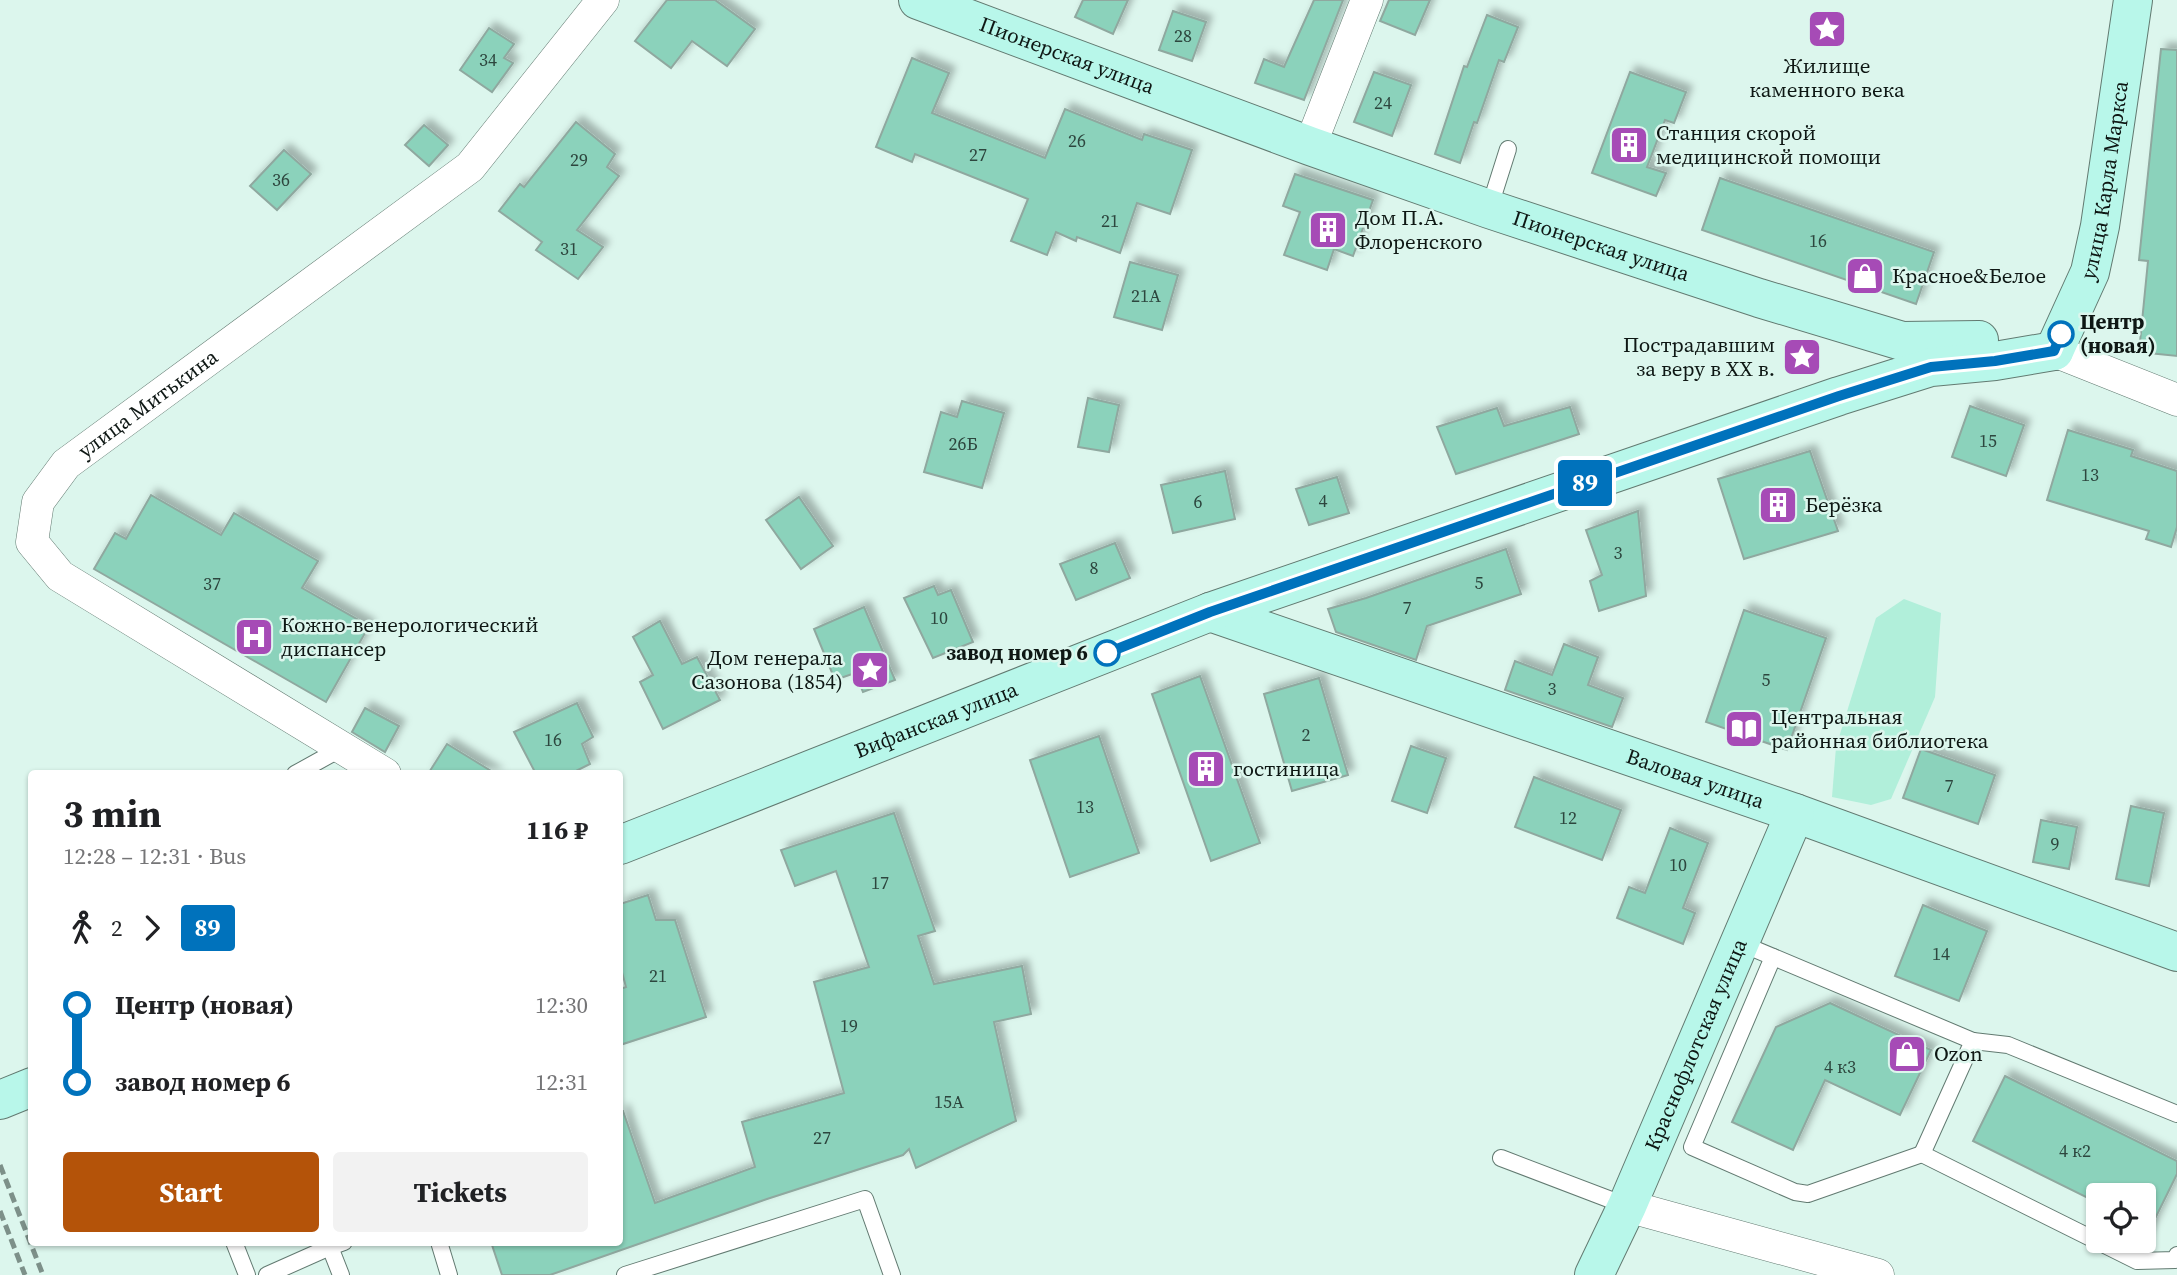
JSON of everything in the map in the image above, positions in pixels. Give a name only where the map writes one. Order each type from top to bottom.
[{"type":"main road","name":"Пионерская улица","points":[[918,0],[1310,146],[1489,209],[1759,298],[1902,341],[1997,341],[2054,351]]},
{"type":"main road","name":"улица Карла Маркса","points":[[2054,351],[2090,272],[2100,226],[2133,0]]},
{"type":"main road","name":"Вифанская улица","points":[[623,844],[1210,612],[1839,396],[1931,367],[1995,361],[2054,351]]},
{"type":"main road","name":"Валовая улица","points":[[1210,612],[1795,813],[2177,952]]},
{"type":"main road","name":"Краснофлотская улица","points":[[1594,1275],[1627,1206],[1675,1140],[1756,950],[1795,813]]},
{"type":"main road","points":[[0,1100],[28,1089]]},
{"type":"street","name":"улица Митькина","points":[[378,770],[60,576],[32,542],[38,502],[66,464],[470,167],[603,0]]},
{"type":"street","points":[[1310,146],[1367,0]]},
{"type":"street","name":"Пионерская улица","points":[[2054,351],[2177,400]]},
{"type":"street","points":[[1627,1206],[1878,1275]]},
{"type":"lane","points":[[1489,209],[1508,149]]},
{"type":"lane","points":[[302,770],[342,748]]},
{"type":"lane","points":[[1756,950],[1973,1041],[2008,1045],[2177,1114]]},
{"type":"lane","points":[[1922,1154],[1973,1041]]},
{"type":"lane","points":[[1675,1140],[1796,1192],[1808,1194],[1922,1154],[2137,1261],[2176,1259]]},
{"type":"lane","points":[[1501,1158],[1627,1206]]},
{"type":"lane","points":[[625,1275],[865,1199],[892,1275]]},
{"type":"lane","points":[[236,1246],[247,1275]]},
{"type":"lane","points":[[267,1275],[329,1246],[341,1275]]},
{"type":"lane","points":[[440,1246],[449,1275]]},
{"type":"green space","points":[[1904,599],[1941,613],[1935,697],[1891,799],[1871,805],[1832,797],[1836,747],[1876,618]]},
{"type":"building","points":[[667,0],[715,0],[755,29],[727,66],[692,41],[671,68],[635,41]]},
{"type":"building","points":[[1083,0],[1128,0],[1113,34],[1075,17]]},
{"type":"building","points":[[1314,0],[1343,0],[1304,100],[1255,83],[1264,59],[1284,67]]},
{"type":"building","points":[[1389,0],[1430,0],[1415,35],[1380,21]]},
{"type":"building","points":[[1173,11],[1206,22],[1192,61],[1159,50]]},
{"type":"building","points":[[1487,15],[1518,27],[1504,62],[1499,60],[1460,163],[1435,154],[1464,66],[1467,67]]},
{"type":"building","points":[[489,28],[514,44],[504,58],[513,63],[492,92],[460,70]]},
{"type":"building","points":[[2161,49],[2177,50],[2177,356],[2139,352],[2148,261],[2139,260]]},
{"type":"building","points":[[912,58],[949,73],[932,113],[1045,158],[1065,109],[1142,140],[1144,134],[1192,150],[1170,214],[1137,203],[1120,253],[1077,237],[1076,241],[1056,232],[1047,255],[1011,241],[1028,199],[915,154],[912,162],[876,147]]},
{"type":"building","points":[[1374,72],[1411,85],[1392,136],[1354,122]]},
{"type":"building","name":"Станция скорой медицинской помощи","points":[[1630,72],[1686,92],[1674,123],[1665,120],[1647,167],[1666,173],[1656,196],[1592,173]]},
{"type":"building","points":[[576,122],[615,154],[607,167],[619,176],[577,230],[603,247],[578,279],[536,250],[542,242],[499,211],[520,184],[524,187]]},
{"type":"building","points":[[424,125],[448,145],[429,166],[405,145]]},
{"type":"building","points":[[284,150],[311,174],[277,210],[250,186]]},
{"type":"building","name":"Дом П.А. Флоренского","points":[[1295,174],[1373,200],[1353,256],[1334,249],[1327,270],[1284,255],[1300,212],[1283,206]]},
{"type":"building","points":[[1720,178],[1934,252],[1916,304],[1702,230]]},
{"type":"building","points":[[1130,262],[1178,275],[1162,330],[1114,317]]},
{"type":"building","points":[[1088,398],[1119,405],[1109,452],[1078,447]]},
{"type":"building","points":[[962,401],[1004,413],[982,488],[924,472],[941,412],[957,417]]},
{"type":"building","points":[[1970,406],[2024,425],[2006,476],[1952,457]]},
{"type":"building","points":[[1570,407],[1579,434],[1456,474],[1437,427],[1497,408],[1504,426]]},
{"type":"building","points":[[2068,430],[2133,450],[2131,456],[2177,471],[2177,527],[2171,547],[2146,539],[2149,531],[2047,500]]},
{"type":"building","name":"Берёзка","points":[[1810,451],[1838,531],[1744,559],[1718,479]]},
{"type":"building","points":[[1225,471],[1235,519],[1173,533],[1161,485]]},
{"type":"building","points":[[1337,477],[1349,513],[1309,525],[1296,489]]},
{"type":"building","points":[[151,495],[221,535],[234,513],[318,561],[302,588],[369,626],[326,702],[94,569],[115,533],[126,539]]},
{"type":"building","points":[[799,497],[833,546],[801,569],[766,520]]},
{"type":"building","points":[[1638,511],[1646,596],[1599,611],[1590,581],[1602,575],[1586,530]]},
{"type":"building","points":[[1115,543],[1130,578],[1076,600],[1060,564]]},
{"type":"building","points":[[1506,549],[1521,594],[1427,626],[1416,660],[1336,632],[1328,609]]},
{"type":"building","points":[[934,586],[938,595],[951,590],[973,642],[933,658],[904,598]]},
{"type":"building","points":[[864,607],[895,680],[863,692],[855,673],[835,680],[814,629]]},
{"type":"building","points":[[1744,610],[1826,638],[1787,750],[1706,722]]},
{"type":"building","points":[[660,621],[682,664],[697,657],[720,700],[663,729],[640,682],[653,675],[633,637]]},
{"type":"building","points":[[1564,644],[1598,657],[1588,685],[1623,698],[1612,727],[1505,690],[1515,661],[1552,675]]},
{"type":"building","name":"гостиница","points":[[1200,676],[1260,843],[1211,861],[1152,694]]},
{"type":"building","points":[[1319,678],[1348,775],[1292,791],[1264,694]]},
{"type":"building","points":[[577,703],[593,737],[582,744],[590,764],[578,770],[534,770],[514,732]]},
{"type":"building","points":[[365,708],[399,726],[385,752],[352,732]]},
{"type":"building","points":[[1099,736],[1139,853],[1070,877],[1030,760]]},
{"type":"building","points":[[447,744],[489,770],[431,770]]},
{"type":"building","points":[[1411,746],[1446,758],[1427,813],[1392,801]]},
{"type":"building","points":[[1921,749],[1995,775],[1978,824],[1903,798]]},
{"type":"building","points":[[1534,777],[1621,810],[1602,860],[1515,827]]},
{"type":"building","points":[[2131,806],[2164,813],[2149,886],[2116,879]]},
{"type":"building","points":[[894,813],[935,931],[918,936],[934,984],[1022,966],[1031,1014],[994,1022],[1016,1121],[916,1168],[909,1149],[903,1155],[767,1199],[550,1275],[502,1275],[492,1246],[623,1246],[623,1111],[655,1203],[755,1167],[742,1122],[844,1093],[814,982],[869,967],[836,871],[795,886],[781,850]]},
{"type":"building","points":[[2041,820],[2077,827],[2069,869],[2033,862]]},
{"type":"building","points":[[1670,828],[1708,843],[1683,908],[1695,913],[1683,944],[1617,918],[1629,887],[1645,893]]},
{"type":"building","points":[[648,895],[656,920],[675,920],[706,1017],[623,1044],[623,988],[626,987],[623,976],[623,903]]},
{"type":"building","points":[[1923,905],[1987,931],[1959,1001],[1895,976]]},
{"type":"building","points":[[1830,1003],[1931,1050],[1900,1115],[1825,1080],[1793,1150],[1732,1122],[1776,1027]]},
{"type":"building","points":[[2005,1076],[2177,1161],[2177,1174],[2156,1217],[2156,1183],[2086,1183],[2086,1197],[1973,1141]]},
{"type":"railway","points":[[0,1165],[28,1237]]},
{"type":"railway","points":[[0,1211],[25,1275]]},
{"type":"railway","points":[[32,1246],[43,1275]]},
{"type":"bus line","name":"89","points":[[1107,653],[1210,612],[1839,396],[1931,367],[1995,361],[2054,351],[2061,334]]},
{"type":"place","name":"Жилище каменного века","points":[[1827,29]]},
{"type":"place","name":"Станция скорой медицинской помощи","points":[[1629,145]]},
{"type":"place","name":"Дом П.А. Флоренского","points":[[1328,230]]},
{"type":"place","name":"Красное&Белое","points":[[1865,276]]},
{"type":"place","name":"Центр (новая)","points":[[2061,334]]},
{"type":"place","name":"Пострадавшим за веру в XX в.","points":[[1802,357]]},
{"type":"place","name":"Берёзка","points":[[1778,505]]},
{"type":"place","name":"Кожно-венерологический диспансер","points":[[254,637]]},
{"type":"place","name":"завод номер 6","points":[[1107,653]]},
{"type":"place","name":"Дом генерала Сазонова (1854)","points":[[870,670]]},
{"type":"place","name":"Центральная районная библиотека","points":[[1744,729]]},
{"type":"place","name":"гостиница","points":[[1206,769]]},
{"type":"place","name":"Ozon","points":[[1907,1054]]}]
